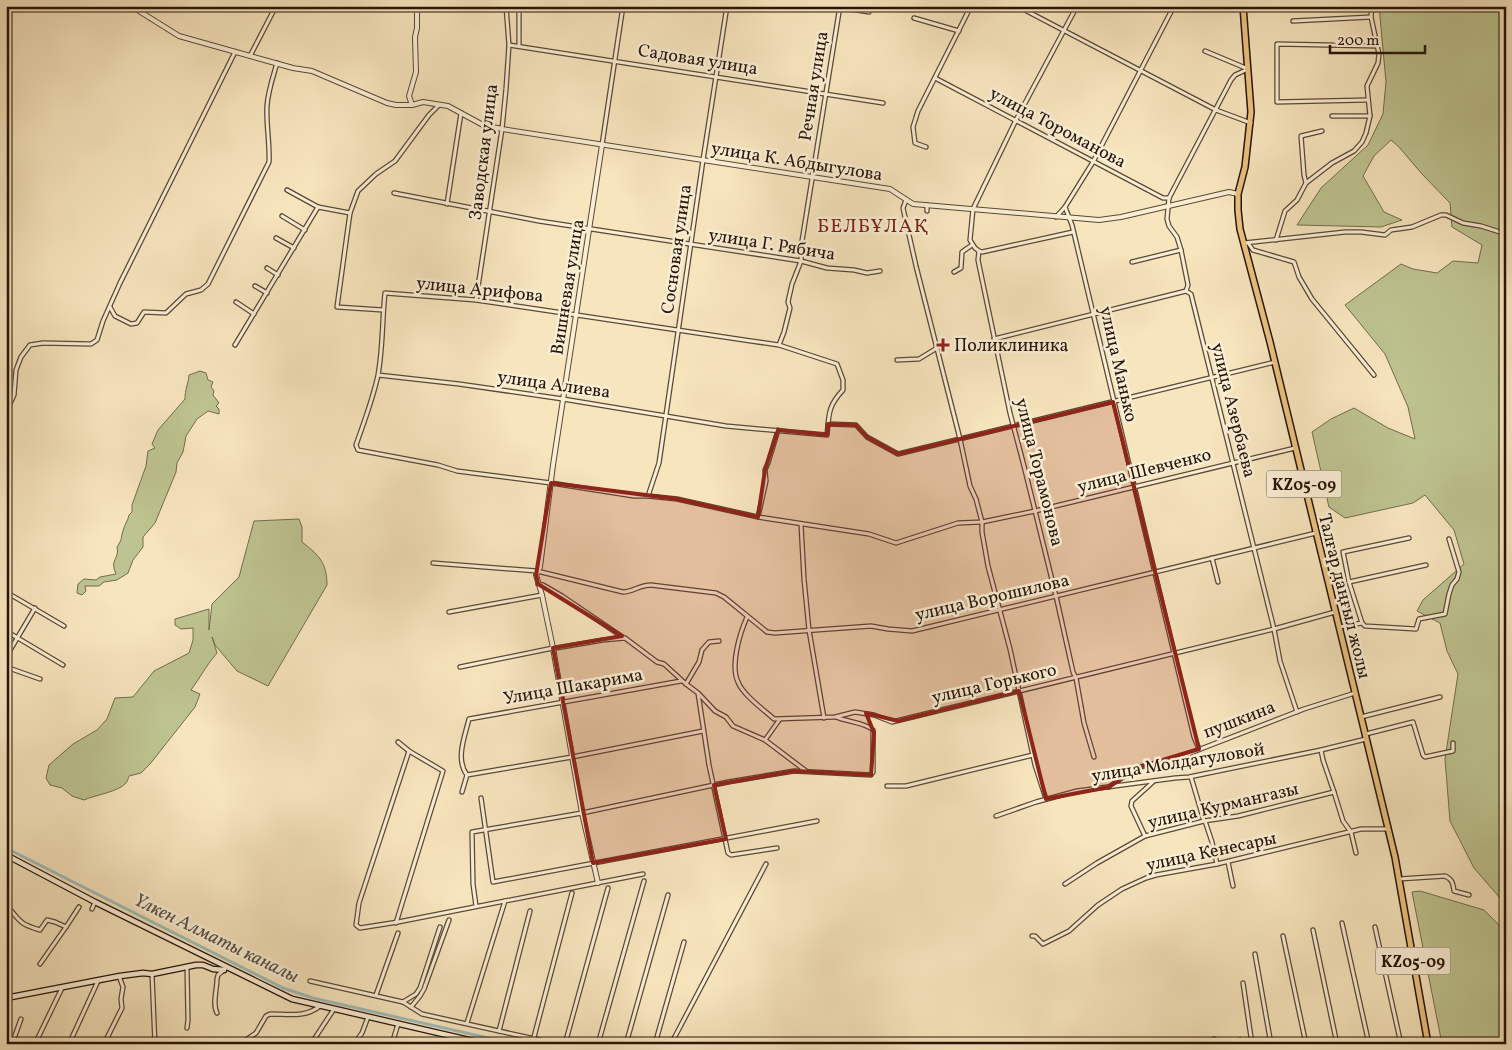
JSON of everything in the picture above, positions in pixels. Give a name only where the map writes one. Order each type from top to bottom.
[{"type":"main road","name":"Талғар даңғыл жолы","points":[[1243,6],[1251,123],[1238,194],[1238,217],[1246,243],[1388,829],[1399,879],[1428,1044]]},
{"type":"main road","points":[[7,857],[225,968],[292,999],[463,1041],[486,1044]]},
{"type":"main road","points":[[6,998],[119,976],[143,973],[152,974],[196,965],[203,965],[213,969],[225,968]]},
{"type":"street","name":"улица К. Абдыгулова","points":[[131,6],[179,36],[312,71],[387,103],[396,105],[412,105],[423,102],[439,104],[448,106],[483,125],[502,129],[890,189],[913,204],[1099,220],[1120,218],[1229,192],[1238,194]]},
{"type":"street","points":[[250,56],[276,6]]},
{"type":"street","points":[[412,105],[409,96],[416,72],[417,6]]},
{"type":"street","name":"Заводская улица","points":[[476,300],[502,129],[509,45],[506,6]]},
{"type":"street","points":[[519,45],[520,6]]},
{"type":"street","name":"Вишневая улица","points":[[598,883],[582,812],[553,648],[536,575],[540,567],[563,399],[623,6]]},
{"type":"street","name":"Сосновая улица","points":[[648,496],[659,463],[727,6]]},
{"type":"street","points":[[831,6],[869,12]]},
{"type":"street","points":[[926,147],[915,143],[913,127],[918,111],[971,6]]},
{"type":"street","points":[[1017,6],[1140,72],[1216,110],[1251,123]]},
{"type":"street","points":[[1073,232],[989,251],[979,251],[972,245],[970,240],[973,209],[1016,120],[1077,6]]},
{"type":"street","points":[[1056,216],[1065,207],[1092,162],[1174,6]]},
{"type":"street","points":[[1276,240],[1285,211],[1297,200],[1306,182],[1324,168],[1354,151],[1362,142],[1366,133],[1370,116],[1367,86],[1378,63],[1379,54],[1371,17],[1372,6]]},
{"type":"street","name":"Речная улица","points":[[778,345],[784,332],[790,308],[788,302],[792,284],[801,261],[802,241],[840,7]]},
{"type":"street","points":[[1293,21],[1371,17]]},
{"type":"street","points":[[914,18],[959,30]]},
{"type":"street","points":[[1368,100],[1277,102],[1277,44],[1378,46]]},
{"type":"street","name":"Садовая улица","points":[[509,45],[519,45],[883,103]]},
{"type":"street","points":[[1205,51],[1248,69]]},
{"type":"street","points":[[6,413],[14,395],[16,370],[21,357],[30,345],[43,342],[91,344],[97,340],[109,306],[120,283],[235,52]]},
{"type":"street","points":[[109,306],[115,316],[135,324],[144,312],[166,313],[186,294],[201,290],[208,284],[269,162],[268,94],[277,63]]},
{"type":"street","points":[[1167,206],[1169,198],[1231,80],[1235,75],[1248,69]]},
{"type":"street","name":"улица Тороманова","points":[[935,78],[1162,198],[1169,198]]},
{"type":"street","points":[[378,375],[384,310],[337,307],[350,213],[358,191],[376,174],[395,161],[439,104]]},
{"type":"street","points":[[447,204],[461,113]]},
{"type":"street","points":[[1332,116],[1370,116]]},
{"type":"street","points":[[1306,182],[1301,136],[1322,131]]},
{"type":"street","points":[[287,190],[318,207],[350,213]]},
{"type":"street","name":"улица Г. Рябича","points":[[394,193],[589,229],[801,261],[827,268],[866,273],[880,271]]},
{"type":"street","points":[[906,200],[904,208],[908,231],[970,486],[976,499],[982,522],[986,558],[1010,650],[1033,755],[1046,800]]},
{"type":"street","points":[[927,206],[927,211]]},
{"type":"street","name":"улица Азербаева","points":[[1167,206],[1169,226],[1177,237],[1181,250],[1188,285],[1186,292],[1191,294],[1234,463],[1280,661],[1297,712]]},
{"type":"street","points":[[235,346],[318,207]]},
{"type":"street","name":"улица Манько","points":[[1065,207],[1093,314],[1194,737],[1199,749]]},
{"type":"street","points":[[1246,243],[1345,232],[1385,235],[1391,230],[1412,227],[1441,215],[1446,215],[1463,224],[1481,226],[1506,234]]},
{"type":"street","points":[[282,216],[305,230]]},
{"type":"street","points":[[276,238],[294,248]]},
{"type":"street","points":[[1246,243],[1254,250],[1294,262],[1299,277],[1312,299],[1374,375]]},
{"type":"street","points":[[954,272],[962,268],[962,252],[972,245]]},
{"type":"street","points":[[1132,262],[1181,250]]},
{"type":"street","name":"улица Торамонова","points":[[979,251],[978,260],[1013,426],[1036,510],[1073,672],[1076,678],[1084,723],[1094,757]]},
{"type":"street","points":[[267,268],[278,274]]},
{"type":"street","points":[[255,286],[267,293]]},
{"type":"street","points":[[994,339],[1186,292]]},
{"type":"street","name":"улица Арифова","points":[[384,310],[385,293],[476,300],[778,345],[837,364],[843,380],[843,390],[833,401],[828,424]]},
{"type":"street","points":[[236,302],[254,314]]},
{"type":"street","points":[[897,360],[918,359],[937,348]]},
{"type":"street","points":[[828,424],[856,425],[868,437],[898,454],[1275,362]]},
{"type":"street","name":"улица Алиева","points":[[378,375],[563,399],[726,426],[827,435],[828,424]]},
{"type":"street","name":"улица Шевченко","points":[[378,375],[373,397],[356,446],[358,450],[457,470],[551,482],[634,496],[677,500],[758,517],[869,534],[896,543],[958,524],[982,522],[1134,488],[1295,448]]},
{"type":"street","points":[[758,517],[766,480],[765,470],[778,430]]},
{"type":"street","points":[[801,524],[809,630],[824,718]]},
{"type":"street","name":"улица Ворошилова","points":[[433,563],[537,571],[623,592],[629,592],[641,585],[652,585],[716,593],[724,597],[767,632],[774,633],[872,626],[912,631],[1316,533]]},
{"type":"street","points":[[1409,538],[1343,552],[1349,582],[1362,623],[1365,626],[1416,629],[1419,619],[1445,614],[1448,594],[1459,572],[1449,539]]},
{"type":"street","points":[[1212,558],[1218,582]]},
{"type":"street","points":[[1349,582],[1426,565]]},
{"type":"street","points":[[538,584],[562,596],[658,662],[664,664],[681,681],[726,717],[732,726],[765,740],[806,772]]},
{"type":"street","points":[[6,592],[64,626]]},
{"type":"street","points":[[449,612],[542,595]]},
{"type":"street","points":[[6,657],[35,608]]},
{"type":"street","name":"улица Горького","points":[[781,718],[824,718],[864,712],[892,722],[898,721],[1274,629],[1335,612]]},
{"type":"street","points":[[747,617],[739,636],[736,651],[735,673],[737,682],[743,690],[774,718],[781,718]]},
{"type":"street","points":[[1339,627],[1362,623]]},
{"type":"street","points":[[6,631],[63,665]]},
{"type":"street","points":[[460,667],[553,648],[625,638]]},
{"type":"street","points":[[686,684],[699,662],[702,650],[709,642],[719,641]]},
{"type":"street","points":[[6,667],[40,679]]},
{"type":"street","name":"Улица Шакарима","points":[[467,774],[463,770],[461,757],[469,719],[681,681]]},
{"type":"street","points":[[698,693],[709,765],[728,853],[731,855],[777,848]]},
{"type":"street","name":"пушкина","points":[[1109,787],[1136,768],[1164,762],[1297,712],[1354,693]]},
{"type":"street","points":[[1360,717],[1440,697]]},
{"type":"street","points":[[476,906],[473,884],[472,832],[794,771],[871,775],[873,772],[873,730],[869,727],[835,717]]},
{"type":"street","points":[[765,740],[781,718]]},
{"type":"street","name":"улица Молдагуловой","points":[[996,816],[1077,792],[1191,777],[1321,750],[1413,722],[1425,757],[1453,751],[1453,743]]},
{"type":"street","points":[[462,792],[467,774],[572,757],[703,731]]},
{"type":"street","points":[[396,923],[443,771],[409,751],[398,742]]},
{"type":"street","points":[[1321,750],[1344,821],[1351,832],[1356,852]]},
{"type":"street","points":[[409,751],[359,902],[356,925],[360,928],[396,923],[643,874]]},
{"type":"street","points":[[887,786],[906,786],[1033,755]]},
{"type":"street","points":[[1191,777],[1212,842],[1216,864]]},
{"type":"street","points":[[1145,836],[1131,806],[1132,801],[1155,781]]},
{"type":"street","name":"улица Курмангазы","points":[[1065,884],[1097,863],[1145,836],[1205,821],[1238,816],[1334,792]]},
{"type":"street","points":[[481,798],[493,882],[817,821]]},
{"type":"street","name":"улица Кенесары","points":[[1032,936],[1035,936],[1043,944],[1057,938],[1069,931],[1098,905],[1122,889],[1146,878],[1228,862],[1361,829],[1388,829]]},
{"type":"street","points":[[1228,862],[1233,886]]},
{"type":"street","points":[[671,1044],[766,864]]},
{"type":"street","points":[[1399,879],[1444,876],[1450,878],[1453,882],[1454,891],[1469,896]]},
{"type":"street","points":[[598,1044],[644,881]]},
{"type":"street","points":[[565,1044],[608,888]]},
{"type":"street","points":[[534,1037],[572,893]]},
{"type":"street","points":[[626,1044],[668,895]]},
{"type":"street","points":[[467,1024],[505,901]]},
{"type":"street","points":[[92,909],[95,902]]},
{"type":"street","points":[[6,905],[24,925],[40,930],[47,920],[66,927]]},
{"type":"street","points":[[40,964],[79,907]]},
{"type":"street","points":[[499,1031],[530,911]]},
{"type":"street","points":[[412,1007],[424,989],[449,920]]},
{"type":"street","points":[[1342,923],[1369,1044]]},
{"type":"street","points":[[1375,926],[1400,1044]]},
{"type":"street","points":[[403,1002],[416,994],[420,988],[440,927]]},
{"type":"street","points":[[1313,930],[1337,1044]]},
{"type":"street","points":[[376,995],[398,933]]},
{"type":"street","points":[[1283,936],[1306,1044]]},
{"type":"street","points":[[655,1044],[684,942]]},
{"type":"street","points":[[1255,954],[1271,1044]]},
{"type":"street","points":[[187,967],[187,1028]]},
{"type":"street","points":[[217,1013],[215,1011],[215,1002],[218,976],[225,968]]},
{"type":"street","points":[[152,974],[155,1044]]},
{"type":"street","points":[[104,1044],[122,1008],[123,987],[119,976]]},
{"type":"street","points":[[69,1044],[98,980]]},
{"type":"street","points":[[310,981],[403,1002],[422,1014],[534,1037],[558,1044]]},
{"type":"street","points":[[1244,983],[1252,1044]]},
{"type":"street","points":[[34,1044],[62,987]]},
{"type":"street","points":[[240,1044],[256,1033],[266,1016],[270,1014],[300,1016],[320,1006]]},
{"type":"street","points":[[311,1044],[334,1009]]},
{"type":"street","points":[[354,1044],[362,1033],[368,1017]]},
{"type":"street","points":[[12,1044],[21,1018]]},
{"type":"street","points":[[392,1044],[398,1024]]},
{"type":"street","points":[[1214,1039],[1215,1044]]},
{"type":"street","points":[[1240,1040],[1245,1044]]},
{"type":"highlighted area","points":[[1113,402],[1199,749],[1136,768],[1109,787],[1046,799],[1019,691],[898,721],[866,713],[874,733],[871,775],[794,771],[714,785],[726,839],[593,863],[553,648],[622,636],[538,584],[536,575],[551,483],[677,499],[758,517],[765,470],[778,430],[827,435],[828,424],[856,425],[867,437],[898,454]]},
{"type":"green space","points":[[1379,6],[1506,6],[1506,905],[1474,868],[1450,821],[1445,759],[1458,674],[1447,651],[1440,623],[1417,611],[1423,600],[1464,564],[1454,530],[1425,495],[1413,503],[1345,518],[1329,507],[1312,432],[1331,419],[1354,408],[1388,428],[1415,439],[1408,407],[1385,354],[1345,305],[1401,264],[1413,269],[1437,273],[1453,261],[1478,263],[1482,245],[1452,227],[1450,203],[1391,140],[1374,156],[1363,176],[1384,212],[1402,220],[1381,227],[1297,225],[1321,188],[1368,145],[1383,114],[1386,82]]},
{"type":"green space","points":[[200,371],[206,373],[208,380],[213,382],[211,387],[214,391],[213,395],[219,403],[216,406],[219,409],[219,414],[208,411],[197,419],[186,436],[176,472],[155,523],[143,537],[143,547],[133,560],[128,573],[117,580],[104,582],[99,586],[85,586],[86,591],[82,595],[77,593],[78,584],[84,579],[96,580],[100,577],[116,574],[114,562],[118,551],[117,547],[129,515],[132,512],[132,505],[146,466],[148,451],[155,448],[152,444],[158,430],[185,399],[189,375]]},
{"type":"green space","points":[[299,519],[302,527],[302,542],[313,551],[324,565],[327,585],[268,686],[237,671],[215,645],[212,637],[217,653],[191,690],[200,694],[195,707],[141,773],[129,776],[126,783],[118,789],[84,800],[72,796],[62,788],[50,785],[46,778],[49,765],[73,744],[97,730],[107,719],[115,698],[133,697],[154,671],[189,653],[193,640],[193,628],[181,629],[175,625],[175,619],[209,609],[209,630],[212,604],[239,577],[254,521]]},
{"type":"green space","points":[[1420,891],[1484,910],[1500,926],[1506,915],[1506,1044],[1442,1044],[1412,892]]},
{"type":"waterway","name":"Үлкен Алматы каналы","points":[[6,848],[283,988],[313,998],[514,1044]]},
{"type":"place","name":"Поликлиника","points":[[943,345]]},
{"type":"district","name":"БЕЛБҰЛАҚ","points":[[873,225]]}]
